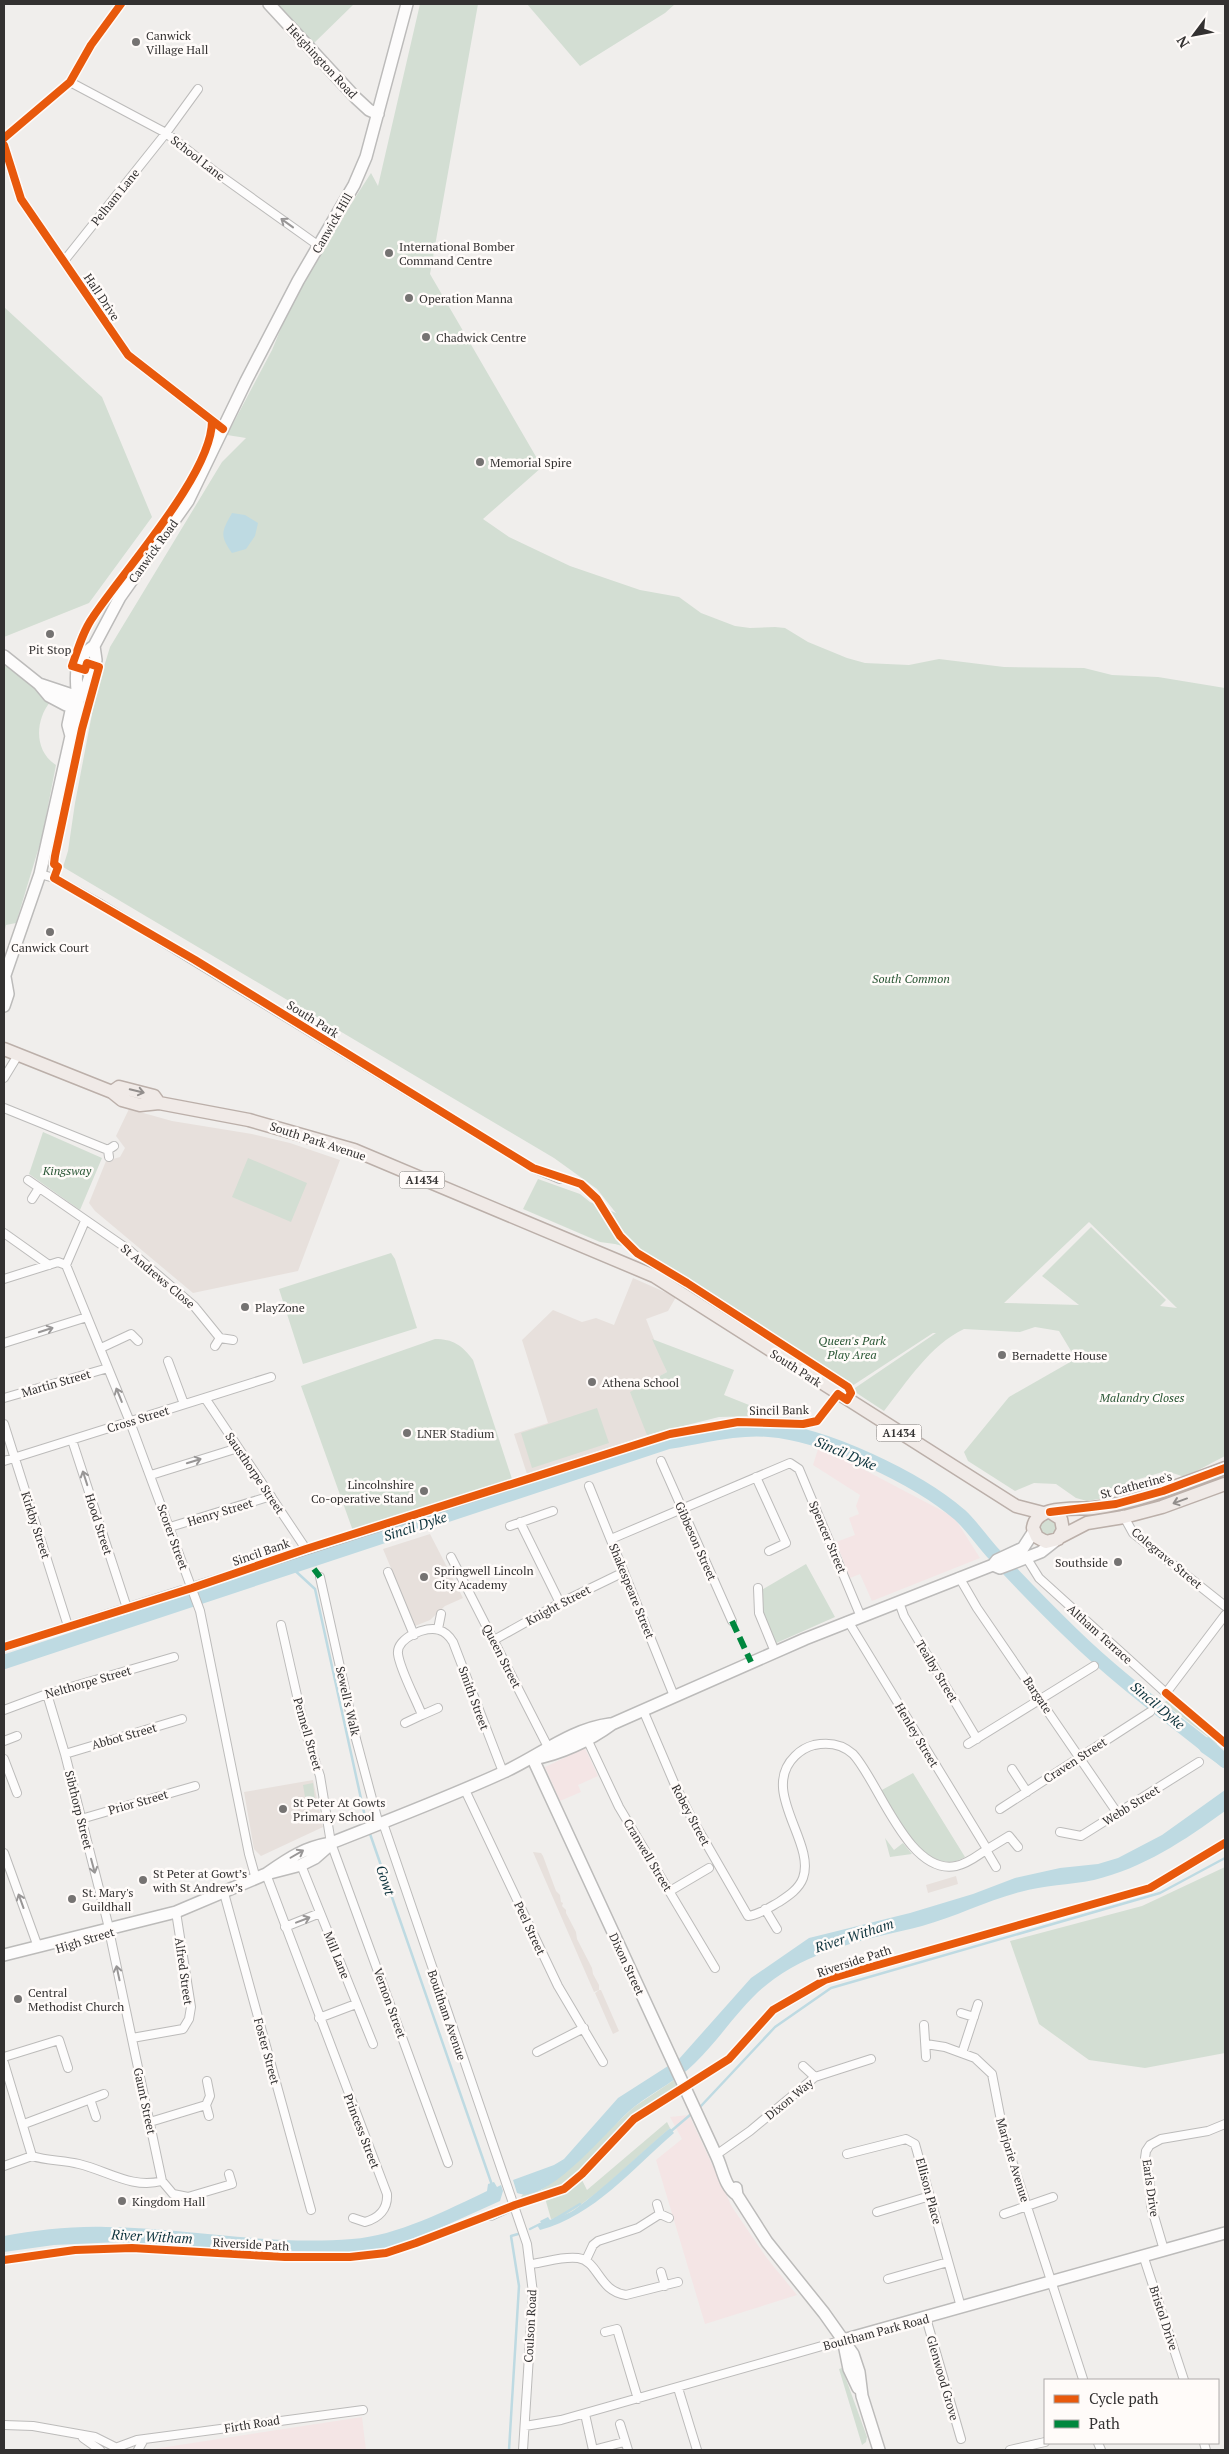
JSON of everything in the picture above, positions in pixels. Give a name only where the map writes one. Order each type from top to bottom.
[{"type":"main road","name":"South Park Avenue","points":[[9,1049],[112,1092],[122,1100],[140,1105],[159,1103],[249,1120],[354,1150],[654,1276]]},
{"type":"main road","name":"South Park","points":[[654,1276],[1016,1506],[1047,1513]]},
{"type":"main road","name":"St Catherine's","points":[[1047,1513],[1116,1504],[1163,1491],[1225,1468]]},
{"type":"main road","points":[[1058,1539],[1087,1523],[1124,1517],[1162,1507],[1225,1484]]},
{"type":"main road","name":"South Park","points":[[1016,1506],[1034,1530]]},
{"type":"main road","points":[[1034,1530],[1037,1517],[1047,1513],[1057,1515],[1062,1521],[1063,1530],[1058,1539]]},
{"type":"main road","name":"A1434","points":[[1034,1530],[1042,1541],[1058,1539]]},
{"type":"street","points":[[4,138],[70,82],[91,44],[121,4]]},
{"type":"street","name":"Heighington Road","points":[[269,4],[356,98],[369,110],[378,114]]},
{"type":"street","name":"Canwick Hill","points":[[223,429],[298,281],[354,185],[366,158],[407,4]]},
{"type":"street","name":"School Lane","points":[[70,82],[166,133],[319,246]]},
{"type":"street","name":"Pelham Lane","points":[[64,261],[166,133],[198,89]]},
{"type":"street","name":"Hall Drive","points":[[4,145],[21,199],[128,355],[223,429]]},
{"type":"street","name":"Canwick Road","points":[[76,700],[86,688],[96,660],[94,646],[120,597],[184,508],[208,464],[223,429]]},
{"type":"street","points":[[4,656],[39,684],[49,696],[66,706],[76,700],[80,710],[77,729],[71,736],[40,874],[4,977],[8,994],[4,1006]]},
{"type":"street","name":"South Park","points":[[40,874],[54,878],[99,903],[533,1168],[560,1179]]},
{"type":"street","points":[[4,1078],[9,1049]]},
{"type":"street","points":[[4,1108],[111,1151]]},
{"type":"street","name":"St Andrews Close","points":[[28,1180],[85,1222],[129,1250],[194,1306],[220,1338]]},
{"type":"street","points":[[32,1199],[39,1188]]},
{"type":"street","points":[[4,1279],[58,1262],[66,1265],[85,1222]]},
{"type":"street","points":[[4,1233],[49,1265]]},
{"type":"street","name":"Scorer Street","points":[[66,1265],[130,1422],[200,1611],[249,1854],[261,1876]]},
{"type":"street","points":[[4,1343],[87,1317]]},
{"type":"street","points":[[101,1348],[131,1334],[138,1341]]},
{"type":"street","points":[[215,1346],[220,1338],[233,1340]]},
{"type":"street","points":[[168,1361],[184,1404]]},
{"type":"street","name":"Martin Street","points":[[4,1398],[108,1368]]},
{"type":"street","name":"Cross Street","points":[[4,1461],[271,1377]]},
{"type":"street","name":"Sincil Bank","points":[[738,1422],[803,1424],[817,1421],[838,1394]]},
{"type":"street","name":"Sausthorpe Street","points":[[205,1398],[306,1549]]},
{"type":"street","name":"Kirkby Street","points":[[4,1424],[68,1626]]},
{"type":"street","name":"Hood Street","points":[[72,1440],[127,1608]]},
{"type":"street","points":[[150,1475],[238,1448]]},
{"type":"street","name":"Gibbeson Street","points":[[661,1461],[732,1621]]},
{"type":"street","name":"Spencer Street","points":[[756,1477],[790,1463],[799,1469],[861,1616]]},
{"type":"street","points":[[610,1539],[756,1477],[786,1543],[770,1552]]},
{"type":"street","name":"Sincil Bank","points":[[4,1648],[68,1626],[193,1590],[306,1549],[526,1480]]},
{"type":"street","name":"Shakespeare Street","points":[[589,1486],[674,1696]]},
{"type":"street","name":"Henry Street","points":[[170,1527],[271,1496]]},
{"type":"street","name":"Colegrave Street","points":[[1116,1504],[1133,1532],[1225,1606]]},
{"type":"street","points":[[510,1526],[553,1510]]},
{"type":"street","points":[[520,1522],[560,1603]]},
{"type":"street","points":[[1017,1558],[1034,1530]]},
{"type":"street","points":[[550,1751],[587,1739],[612,1724],[774,1652],[959,1577],[992,1565],[1000,1568],[1017,1558],[1049,1547],[1058,1539]]},
{"type":"street","name":"Queen Street","points":[[451,1557],[550,1751]]},
{"type":"street","name":"Altham Terrace","points":[[1017,1558],[1166,1693],[1225,1615]]},
{"type":"street","points":[[388,1572],[414,1634]]},
{"type":"street","name":"Knight Street","points":[[494,1640],[560,1603],[624,1572]]},
{"type":"street","name":"Sewell's Walk","points":[[320,1577],[358,1748],[379,1825]]},
{"type":"street","name":"Bargate","points":[[959,1577],[977,1608],[1118,1814]]},
{"type":"street","points":[[758,1588],[759,1613],[774,1652]]},
{"type":"street","name":"Tealby Street","points":[[899,1602],[904,1616],[977,1739]]},
{"type":"street","points":[[422,1715],[398,1653],[406,1637],[438,1629],[441,1614]]},
{"type":"street","name":"Henley Street","points":[[848,1622],[996,1867]]},
{"type":"street","name":"Pennell Street","points":[[281,1625],[305,1731],[320,1776],[331,1843]]},
{"type":"street","name":"Smith Street","points":[[438,1629],[450,1636],[454,1642],[503,1772]]},
{"type":"street","name":"Nelthorpe Street","points":[[4,1710],[47,1694],[174,1658]]},
{"type":"street","points":[[968,1744],[1094,1666]]},
{"type":"street","name":"Sibthorp Street","points":[[47,1694],[65,1754],[110,1931]]},
{"type":"street","points":[[405,1722],[438,1708]]},
{"type":"street","name":"Robey Street","points":[[643,1710],[683,1801],[748,1916],[769,1907]]},
{"type":"street","name":"Craven Street","points":[[1000,1809],[1079,1756],[1150,1712]]},
{"type":"street","name":"Abbot Street","points":[[65,1754],[182,1719]]},
{"type":"street","points":[[261,1876],[310,1847],[331,1843],[465,1790],[550,1751],[596,1726],[612,1724]]},
{"type":"street","points":[[4,1741],[16,1736]]},
{"type":"street","name":"Cranwell Street","points":[[587,1739],[619,1806],[715,1968]]},
{"type":"street","points":[[777,1929],[769,1907],[793,1891],[803,1878],[804,1872],[804,1860],[782,1785],[790,1761],[804,1748],[832,1744],[852,1753],[891,1817],[914,1847],[933,1862],[947,1866],[964,1863],[1010,1836],[1018,1847]]},
{"type":"street","points":[[4,1759],[6,1771],[17,1793]]},
{"type":"street","name":"Dixon Street","points":[[533,1759],[722,2168],[730,2190],[737,2195],[767,2242],[843,2340],[853,2379],[862,2396],[879,2450]]},
{"type":"street","name":"Webb Street","points":[[1060,1832],[1081,1836],[1199,1762]]},
{"type":"street","points":[[1012,1769],[1027,1792]]},
{"type":"street","name":"Prior Street","points":[[81,1819],[195,1786]]},
{"type":"street","name":"Peel Street","points":[[465,1790],[558,1986],[603,2062]]},
{"type":"street","name":"Boultham Avenue","points":[[379,1825],[515,2205]]},
{"type":"street","points":[[261,1876],[301,1865],[315,1858],[331,1843]]},
{"type":"street","name":"Vernon Street","points":[[331,1843],[448,2163]]},
{"type":"street","points":[[4,1853],[38,1947]]},
{"type":"street","name":"Mill Lane","points":[[301,1865],[373,2044]]},
{"type":"street","points":[[670,1891],[709,1868]]},
{"type":"street","name":"High Street","points":[[4,1962],[176,1912],[261,1876]]},
{"type":"street","name":"Princess Street","points":[[261,1876],[285,1927],[386,2194],[385,2207],[379,2216],[365,2222],[353,2218]]},
{"type":"street","name":"Foster Street","points":[[224,1893],[311,2210]]},
{"type":"street","name":"Alfred Street","points":[[176,1912],[191,2007],[189,2019],[183,2029]]},
{"type":"street","points":[[285,1927],[320,1913]]},
{"type":"street","name":"High Street","points":[[4,1955],[110,1931]]},
{"type":"street","name":"Gaunt Street","points":[[110,1931],[162,2181]]},
{"type":"street","points":[[319,2018],[356,2004]]},
{"type":"street","points":[[962,2053],[978,2004]]},
{"type":"street","points":[[960,2013],[974,2017]]},
{"type":"street","points":[[924,2025],[926,2057]]},
{"type":"street","points":[[537,2052],[584,2028]]},
{"type":"street","points":[[132,2038],[183,2029],[190,2035]]},
{"type":"street","points":[[4,2057],[59,2040],[68,2068]]},
{"type":"street","name":"Marjorie Avenue","points":[[926,2044],[945,2046],[982,2062],[992,2074],[1001,2125],[1083,2379]]},
{"type":"street","name":"Dixon Way","points":[[716,2155],[750,2131],[815,2077],[871,2059]]},
{"type":"street","points":[[4,2063],[24,2124],[32,2156]]},
{"type":"street","points":[[803,2066],[815,2077]]},
{"type":"street","points":[[207,2081],[210,2096],[206,2105],[210,2116]]},
{"type":"street","points":[[24,2124],[104,2094]]},
{"type":"street","points":[[90,2100],[96,2117]]},
{"type":"street","points":[[150,2122],[206,2105]]},
{"type":"street","name":"Earls Drive","points":[[1164,2250],[1151,2206],[1150,2184],[1145,2158],[1146,2151],[1150,2145],[1161,2139],[1208,2131],[1225,2124]]},
{"type":"street","name":"Ellison Place","points":[[847,2154],[909,2139],[917,2148],[961,2307]]},
{"type":"street","points":[[4,2166],[32,2156],[43,2160],[78,2164],[131,2182],[149,2185],[162,2181],[173,2194],[188,2197],[232,2184],[229,2174]]},
{"type":"street","points":[[877,2212],[930,2196]]},
{"type":"street","points":[[1004,2214],[1053,2197]]},
{"type":"street","points":[[658,2204],[660,2214]]},
{"type":"street","points":[[491,2216],[515,2205]]},
{"type":"street","name":"Coulson Road","points":[[515,2205],[524,2232],[531,2264],[533,2293],[523,2450]]},
{"type":"street","points":[[660,2214],[669,2218]]},
{"type":"street","points":[[586,2260],[598,2241],[638,2228],[660,2214]]},
{"type":"street","name":"Boultham Park Road","points":[[525,2426],[585,2414],[926,2318],[1050,2280],[1225,2233]]},
{"type":"street","name":"Bristol Drive","points":[[1144,2256],[1184,2379]]},
{"type":"street","points":[[531,2264],[570,2258],[586,2260],[605,2286],[618,2294],[636,2294],[678,2282]]},
{"type":"street","points":[[888,2279],[948,2262]]},
{"type":"street","points":[[661,2272],[665,2286]]},
{"type":"street","name":"Glenwood Grove","points":[[926,2318],[961,2439]]},
{"type":"street","points":[[604,2332],[617,2329],[638,2399]]},
{"type":"street","points":[[678,2388],[698,2450]]},
{"type":"street","name":"Firth Road","points":[[4,2425],[33,2426],[95,2438],[116,2449],[137,2440],[142,2441],[275,2420],[363,2410]]},
{"type":"street","points":[[585,2414],[593,2450],[624,2442]]},
{"type":"street","points":[[620,2424],[628,2450]]},
{"type":"street","name":"Firth Road","points":[[82,2436],[91,2446],[100,2450]]},
{"type":"street","points":[[138,2450],[142,2441]]},
{"type":"street","points":[[1010,2450],[1044,2442]]},
{"type":"shaded area","points":[[129,1109],[172,1121],[252,1134],[290,1143],[340,1160],[298,1271],[193,1293],[95,1211],[89,1203],[106,1161],[120,1157],[125,1148],[116,1136]]},
{"type":"shaded area","name":"Athena School","points":[[633,1278],[676,1297],[668,1311],[646,1319],[667,1372],[632,1392],[651,1434],[527,1474],[514,1434],[548,1423],[522,1340],[553,1310],[582,1322],[596,1318],[614,1325]]},
{"type":"shaded area","points":[[819,1446],[954,1517],[980,1558],[872,1601],[860,1574],[850,1578],[836,1542],[855,1535],[849,1518],[859,1514],[856,1506],[860,1495],[813,1465]]},
{"type":"shaded area","name":"Springwell Lincoln City Academy","points":[[430,1534],[463,1598],[445,1606],[430,1620],[415,1626],[383,1549]]},
{"type":"shaded area","points":[[585,1748],[598,1776],[578,1785],[581,1792],[560,1801],[545,1767]]},
{"type":"shaded area","name":"St Peter At Gowts Primary School","points":[[313,1780],[323,1827],[261,1856],[254,1849],[244,1792]]},
{"type":"shaded area","points":[[533,1852],[541,1853],[543,1856],[556,1891],[560,1895],[561,1902],[563,1903],[562,1906],[566,1910],[576,1932],[577,1939],[592,1968],[599,1985],[599,1990],[594,1992]]},
{"type":"shaded area","points":[[956,1876],[958,1884],[928,1893],[926,1885]]},
{"type":"shaded area","points":[[601,1990],[619,2031],[613,2034],[595,1993]]},
{"type":"shaded area","points":[[689,2115],[732,2207],[766,2257],[797,2295],[705,2324],[656,2160],[682,2139],[670,2117]]},
{"type":"shaded area","points":[[362,2417],[366,2450],[147,2450]]},
{"type":"green space","points":[[272,4],[354,4],[311,46]]},
{"type":"green space","name":"South Common","points":[[420,4],[478,4],[430,274],[542,467],[483,519],[509,537],[570,566],[640,590],[679,597],[701,613],[735,626],[785,628],[808,642],[847,658],[865,663],[909,665],[939,659],[1004,667],[1084,668],[1112,675],[1158,677],[1225,688],[1225,1456],[1185,1477],[1166,1471],[1129,1482],[1116,1496],[1087,1501],[1076,1498],[1056,1484],[1034,1483],[1015,1491],[968,1461],[964,1452],[1009,1397],[1072,1361],[1074,1356],[1059,1331],[1035,1327],[1020,1332],[964,1329],[940,1344],[930,1354],[884,1411],[852,1390],[936,1333],[933,1333],[852,1386],[734,1308],[644,1252],[600,1242],[523,1209],[538,1179],[580,1194],[590,1202],[616,1213],[597,1189],[554,1158],[63,867],[68,851],[96,693],[110,647],[222,462],[246,438],[227,435],[272,350],[299,285],[371,173],[378,186]],"holes":[[[1089,1222],[1177,1308],[1160,1306],[1166,1300],[1091,1227],[1042,1276],[1079,1305],[1004,1303]]]},
{"type":"green space","points":[[527,4],[675,4],[665,13],[580,66]]},
{"type":"green space","points":[[4,307],[102,397],[152,517],[89,603],[4,637]]},
{"type":"green space","points":[[4,662],[50,702],[42,718],[39,735],[40,744],[44,752],[56,765],[42,837],[16,923],[6,925],[4,934]]},
{"type":"green space","name":"Kingsway","points":[[43,1132],[102,1158],[80,1210],[29,1174]]},
{"type":"green space","points":[[248,1158],[307,1183],[291,1222],[232,1197]]},
{"type":"green space","points":[[391,1253],[395,1259],[417,1328],[303,1364],[279,1289]]},
{"type":"green space","name":"LNER Stadium","points":[[435,1339],[447,1340],[457,1344],[473,1360],[512,1479],[353,1531],[301,1386]]},
{"type":"green space","points":[[652,1339],[734,1370],[724,1395],[759,1409],[757,1416],[719,1417],[647,1435],[630,1392],[667,1372]]},
{"type":"green space","points":[[597,1408],[609,1443],[532,1468],[521,1433]]},
{"type":"green space","points":[[1225,1476],[1225,1479],[1128,1512],[1127,1508],[1168,1497]]},
{"type":"green space","points":[[1049,1518],[1055,1521],[1058,1527],[1055,1533],[1049,1536],[1043,1533],[1040,1527],[1043,1521]]},
{"type":"green space","points":[[806,1564],[835,1617],[774,1644],[765,1622],[760,1591]]},
{"type":"green space","points":[[1167,1700],[1219,1740],[1217,1744],[1164,1703]]},
{"type":"green space","points":[[913,1773],[965,1857],[951,1862],[938,1860],[926,1853],[914,1842],[894,1815],[880,1791]]},
{"type":"green space","points":[[313,1783],[316,1808],[307,1809],[303,1785]]},
{"type":"green space","points":[[885,1838],[894,1850],[903,1843],[912,1854],[890,1857]]},
{"type":"green space","points":[[1225,1867],[1225,2053],[1145,2068],[1089,2060],[1039,2024],[1010,1941],[1142,1906]]},
{"type":"green space","points":[[674,2080],[677,2088],[668,2093],[671,2099],[664,2104],[662,2101],[631,2124],[581,2178],[587,2190],[667,2122],[670,2128],[603,2188],[560,2218],[551,2219],[545,2198],[522,2205],[521,2197],[523,2194],[541,2190],[554,2181],[634,2107]]},
{"type":"green space","points":[[842,2368],[867,2437],[866,2442],[862,2445],[839,2369]]},
{"type":"water","points":[[232,513],[245,515],[258,523],[255,536],[246,549],[232,553],[225,542],[223,533]]},
{"type":"water","points":[[1209,1737],[1225,1752],[1224,1768],[1201,1752],[1193,1740]]},
{"type":"water","name":"River Witham","points":[[1225,1790],[1225,1811],[1178,1843],[1146,1861],[1112,1875],[1094,1880],[1038,1888],[1007,1896],[922,1926],[845,1945],[791,1968],[774,1979],[752,1998],[705,2053],[688,2069],[634,2107],[562,2176],[545,2188],[530,2194],[517,2193],[513,2180],[554,2165],[564,2159],[618,2098],[679,2059],[751,1978],[809,1938],[910,1913],[973,1894],[1015,1878],[1060,1868],[1098,1864],[1118,1858],[1162,1835]]},
{"type":"water","points":[[670,2128],[674,2133],[612,2189],[578,2214],[540,2230],[537,2225],[541,2223],[540,2221],[548,2217],[550,2220],[574,2210]]},
{"type":"water","name":"River Witham","points":[[494,2182],[497,2187],[501,2185],[503,2191],[500,2201],[398,2247],[349,2252],[245,2250],[119,2242],[54,2245],[4,2252],[4,2236],[42,2230],[81,2227],[167,2230],[259,2239],[321,2241],[369,2237],[404,2228],[439,2214],[487,2191],[488,2184]]},
{"type":"waterway","name":"Sincil Dyke","points":[[4,1662],[668,1442],[731,1431],[757,1429],[792,1433],[843,1449],[895,1473],[942,1501],[964,1519],[1012,1573],[1089,1650],[1127,1683],[1225,1761]]},
{"type":"waterway","name":"Gowt","points":[[290,1566],[315,1589],[367,1826]]},
{"type":"waterway","name":"Gowt","points":[[369,1831],[492,2185]]},
{"type":"waterway","points":[[701,2106],[775,2027],[831,1988],[1160,1893],[1225,1858]]},
{"type":"waterway","points":[[670,2132],[690,2115]]},
{"type":"waterway","points":[[555,2219],[580,2204]]},
{"type":"waterway","points":[[530,2229],[540,2224]]},
{"type":"waterway","points":[[509,2450],[519,2286],[511,2236],[518,2234]]},
{"type":"marked path","points":[[314,1569],[320,1577]]},
{"type":"marked path","points":[[732,1621],[751,1662]]},
{"type":"cycle path","points":[[4,138],[70,82],[91,45],[121,4]]},
{"type":"cycle path","points":[[4,145],[21,199],[128,355],[223,429]]},
{"type":"cycle path","points":[[4,1647],[670,1434],[738,1422],[803,1424],[817,1421],[838,1394],[847,1400],[851,1393],[848,1387],[637,1253],[620,1236],[597,1199],[581,1184],[533,1168],[195,960],[54,878],[58,867],[54,864],[55,856],[82,729],[99,667],[87,663],[85,670],[72,666],[76,653],[89,622],[183,494],[198,467],[208,443],[212,421]]},
{"type":"cycle path","points":[[1050,1512],[1116,1504],[1163,1491],[1225,1468]]},
{"type":"cycle path","points":[[1166,1693],[1225,1743]]},
{"type":"cycle path","name":"Riverside Path","points":[[4,2260],[75,2250],[132,2248],[285,2257],[350,2257],[386,2253],[416,2243],[515,2205],[564,2189],[582,2174],[634,2119],[729,2059],[773,2010],[825,1980],[1150,1888],[1225,1843]]},
{"type":"place","name":"Canwick Village Hall","points":[[136,42]]},
{"type":"place","name":"International Bomber Command Centre","points":[[389,253]]},
{"type":"place","name":"Operation Manna","points":[[409,298]]},
{"type":"place","name":"Chadwick Centre","points":[[426,337]]},
{"type":"place","name":"Memorial Spire","points":[[480,462]]},
{"type":"place","name":"Pit Stop","points":[[50,634]]},
{"type":"place","name":"Canwick Court","points":[[50,932]]},
{"type":"place","name":"PlayZone","points":[[245,1307]]},
{"type":"place","name":"Bernadette House","points":[[1002,1355]]},
{"type":"place","name":"Athena School","points":[[592,1382]]},
{"type":"place","name":"LNER Stadium","points":[[407,1433]]},
{"type":"place","name":"Lincolnshire Co-operative Stand","points":[[424,1491]]},
{"type":"place","name":"Southside","points":[[1118,1562]]},
{"type":"place","name":"Springwell Lincoln City Academy","points":[[424,1577]]},
{"type":"place","name":"St Peter At Gowts Primary School","points":[[283,1809]]},
{"type":"place","name":"St Peter at Gowt’s with St Andrew’s","points":[[143,1880]]},
{"type":"place","name":"St. Mary's Guildhall","points":[[72,1899]]},
{"type":"place","name":"Central Methodist Church","points":[[18,1999]]},
{"type":"place","name":"Kingdom Hall","points":[[122,2201]]},
{"type":"park label","name":"Queen's Park Play Area","points":[[852,1347]]},
{"type":"park label","name":"Malandry Closes","points":[[1142,1397]]}]
